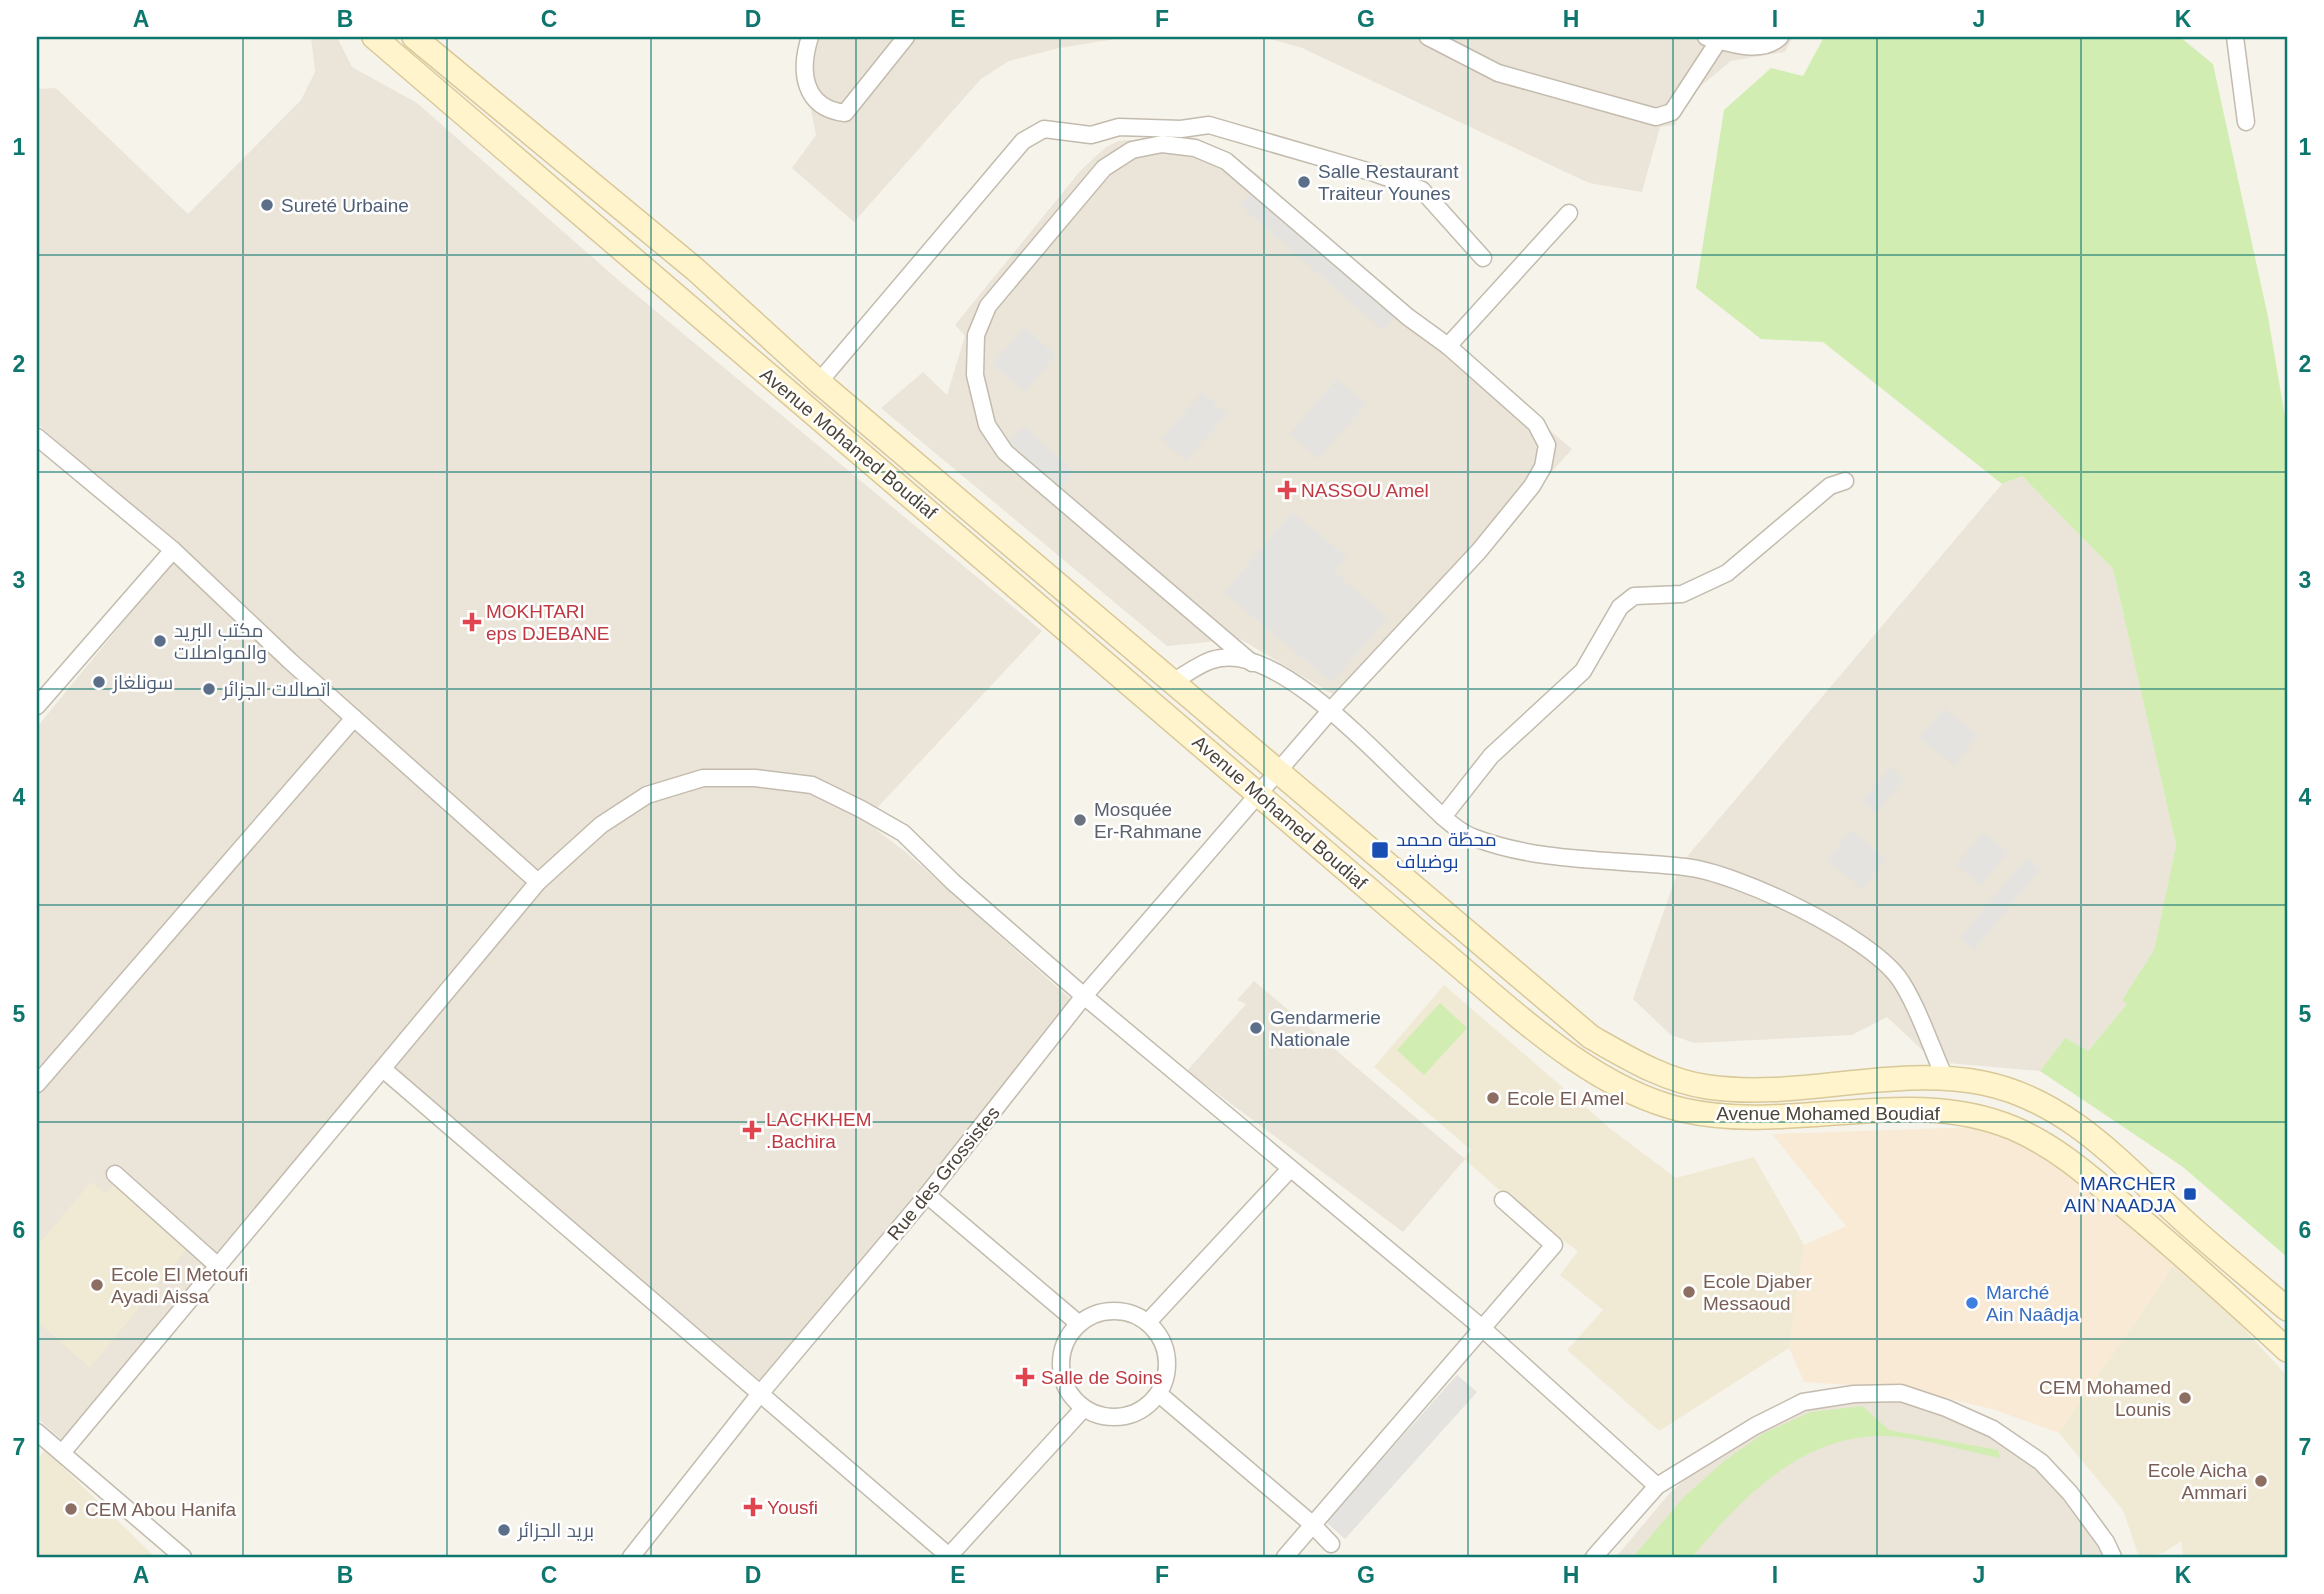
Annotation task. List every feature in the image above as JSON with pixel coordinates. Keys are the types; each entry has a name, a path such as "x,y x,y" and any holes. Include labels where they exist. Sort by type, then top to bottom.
{"main road":[{"name":"Avenue Mohamed Boudiaf","path":"374,37 1427,939 1604,1080 1642,1097 1684,1111 1721,1115 1927,1111 1964,1115 2011,1127 2055,1148 2170,1243 2287,1349"},
{"name":"Avenue Mohamed Boudiaf","path":"414,37 696,270 819,382 1591,1037 1639,1064 1673,1078 1707,1087 1765,1091 1945,1078 1985,1084 2039,1102 2070,1119 2107,1146 2183,1219 2287,1309"}],"street":[{"path":"810,37 804,75 812,95 819,105 830,111 845,113 906,37"},
{"path":"1428,37 1497,73 1656,117 1672,112 1713,39 1758,48 1774,43 1780,37"},
{"path":"2235,37 2246,122"},
{"path":"819,382 1023,141 1044,129 1091,135 1119,127 1181,129 1209,125 1374,173 1422,190 1483,258"},
{"name":"Rue des Grossistes","path":"631,1557 759,1395 927,1195 1084,996 1330,711 1479,551 1543,467 1547,445 1536,424 1448,346 1408,317 1226,161 1195,148 1161,144 1132,149 1104,168 988,306 976,335 975,375 987,425 1005,452 1252,663"},
{"path":"1448,346 1569,213"},
{"path":"37,437 173,550 354,718 538,882"},
{"path":"1443,817 1491,756 1583,671 1620,607 1634,596 1682,594 1727,573 1830,486 1844,481"},
{"path":"39,700 173,550"},
{"name":"Avenue Mohamed Boudiaf","path":"1174,681 1214,659 1225,657 1279,673 1330,711 1443,817 1473,837 1550,856 1688,867 1720,875 1843,932 1879,957 1899,979 1945,1078"},
{"path":"37,1084 354,718"},
{"path":"62,1453 538,882 601,825 647,795 703,778 755,778 812,785 903,833 953,882 1084,996 1481,1327 1657,1486"},
{"path":"383,1069 949,1557 1083,1409"},
{"path":"1148,1322 1290,1169"},
{"path":"115,1174 218,1266"},
{"path":"927,1195 1079,1324"},
{"path":"1284,1557 1554,1245 1503,1200"},
{"path":"1113,1311 1135,1315 1148,1322 1159,1334 1167,1356 1166,1379 1159,1394 1144,1409 1124,1417 1103,1417 1083,1409 1069,1395 1061,1377 1060,1357 1066,1339 1091,1315 1113,1311"},
{"path":"1594,1557 1657,1486 1755,1426 1804,1402 1854,1394 1901,1393 1947,1408 1993,1429 2041,1462 2070,1493 2106,1542 2113,1557"},
{"path":"1159,1394 1312,1524 1331,1544"},
{"path":"37,1432 183,1557"}],"shaded area":[{"path":"311,37 337,37 352,67 417,103 616,278 1042,631 865,821 907,853 1076,1004 758,1388 391,1067 72,1449 37,1418 37,727 181,551 37,424 37,89 56,88 188,214 301,100 315,72"},
{"path":"820,37 1128,37 1059,48 1009,61 981,79 854,222 792,168 816,135 806,87"},
{"path":"1264,37 1793,37 1785,52 1731,61 1690,95 1675,125 1660,127 1642,192 1589,183 1302,48"},
{"path":"1189,136 1231,154 1263,179 1340,256 1572,449 1346,702 1240,639 1167,646 881,408 923,372 947,395 965,336 955,325 1081,170 1106,147 1118,141"},
{"path":"1251,192 1395,318 1383,331 1240,205"},
{"path":"1024,327 1056,355 1025,392 992,364"},
{"path":"1337,379 1366,404 1318,459 1289,434"},
{"path":"1202,392 1227,414 1186,461 1161,439"},
{"path":"1024,426 1075,472 1060,488 1009,442"},
{"path":"2022,476 2113,569 2176,845 2154,950 2122,1000 2128,1003 2087,1052 2065,1038 2040,1071 1935,1062 1887,1017 1852,1035 1694,1043 1671,1035 1633,999 1680,865 2002,484"},
{"path":"1292,512 1347,557 1335,572 1387,618 1332,683 1224,593"},
{"path":"1944,708 1978,736 1954,766 1919,738"},
{"path":"1890,767 1904,779 1876,813 1862,801"},
{"path":"1851,830 1886,859 1862,889 1827,860"},
{"path":"1983,832 2008,852 1981,885 1956,865"},
{"path":"2026,858 2040,869 1974,950 1960,938"},
{"path":"1254,981 1465,1159 1403,1232 1187,1071 1246,1004 1237,1000"},
{"name":"Ecole Djaber Messaoud","path":"1444,985 1612,1130 1676,1178 1754,1157 1804,1245 1789,1348 1659,1431 1567,1350 1603,1310 1560,1275 1578,1251 1530,1217 1464,1159 1471,1150 1374,1067"},
{"name":"Marché Ain Naâdja","path":"1978,1127 2024,1143 2068,1169 2179,1258 2059,1433 1995,1410 1911,1389 1804,1382 1789,1348 1804,1245 1846,1226 1772,1134"},
{"name":"Ecole El Metoufi Ayadi Aissa","path":"91,1182 105,1193 114,1185 186,1250 90,1368 37,1321 37,1246"},
{"name":"CEM Mohamed Lounis","path":"2179,1258 2287,1376 2287,1557 2183,1557 2181,1541 2163,1553 2139,1557 2123,1510 2059,1433"},
{"path":"1457,1375 1477,1392 1345,1539 1326,1522"},
{"path":"1901,1393 1946,1408 2041,1462 2113,1557 1616,1557 1669,1494 1716,1450 1803,1402"},
{"name":"CEM Abou Hanifa","path":"45,1450 155,1557 37,1557 37,1460"}],"green space":[{"path":"1824,37 2180,37 2213,64 2268,317 2287,428 2287,1257 2183,1167 2040,1071 2065,1038 2088,1051 2127,1004 2122,1000 2154,950 2176,845 2113,569 2022,476 2002,484 1823,342 1761,339 1696,288 1724,110 1771,68 1803,76"},
{"path":"1440,1003 1467,1028 1424,1075 1397,1050"},
{"path":"1862,1406 1889,1430 1998,1450 2000,1458 1926,1441 1884,1436 1854,1439 1826,1446 1775,1474 1752,1493 1692,1557 1633,1557 1683,1498 1724,1461 1764,1433 1811,1412"}],"place":[{"name":"Salle Restaurant Traiteur Younes","path":"1304,182"},
{"name":"Sureté Urbaine","path":"267,205"},
{"name":"NASSOU Amel","path":"1287,490"},
{"name":"MOKHTARI eps DJEBANE","path":"472,622"},
{"name":"مكتب البريد والمواصلات","path":"160,641"},
{"name":"سونلغاز","path":"99,682"},
{"name":"اتصالات الجزائر","path":"209,689"},
{"name":"Mosquée Er-Rahmane","path":"1080,820"},
{"name":"محطّة محمد بوضياف","path":"1380,850"},
{"name":"Gendarmerie Nationale","path":"1256,1028"},
{"name":"Ecole El Amel","path":"1493,1098"},
{"name":"LACHKHEM .Bachira","path":"752,1130"},
{"name":"MARCHER AIN NAADJA","path":"2190,1194"},
{"name":"Ecole El Metoufi Ayadi Aissa","path":"97,1285"},
{"name":"Ecole Djaber Messaoud","path":"1689,1292"},
{"name":"Marché Ain Naâdja","path":"1972,1303"},
{"name":"Salle de Soins","path":"1025,1377"},
{"name":"CEM Mohamed Lounis","path":"2185,1398"},
{"name":"Ecole Aicha Ammari","path":"2261,1481"},
{"name":"Yousfi","path":"753,1507"},
{"name":"CEM Abou Hanifa","path":"71,1509"},
{"name":"بريد الجزائر","path":"504,1530"}]}
